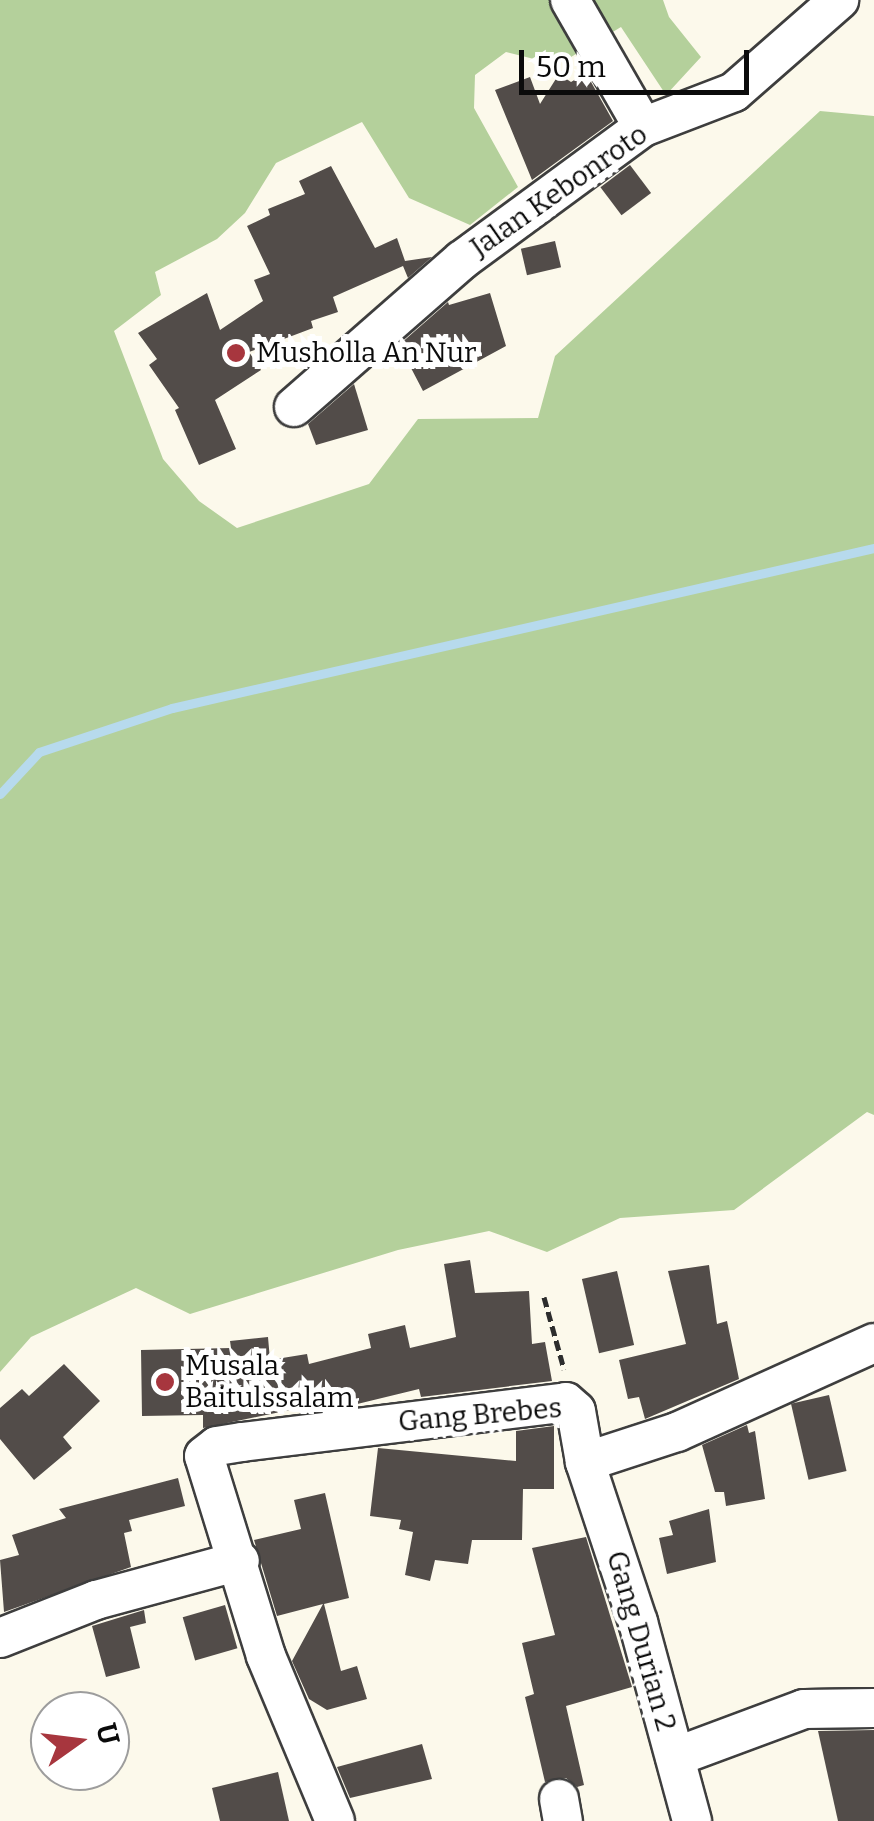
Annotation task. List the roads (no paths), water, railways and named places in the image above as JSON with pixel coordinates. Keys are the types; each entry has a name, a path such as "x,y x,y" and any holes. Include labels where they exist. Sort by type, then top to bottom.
{"street":[{"path":"570,0 644,127"},
{"name":"Jalan Kebonroto","path":"294,406 462,260 644,127 734,92 838,0"},
{"path":"586,1462 678,1432 874,1342"},
{"name":"Gang Brebes","path":"335,1821 266,1656 240,1560 204,1456 217,1446 569,1402 576,1410 586,1462"},
{"name":"Gang Durian 2","path":"586,1462 638,1622 692,1821"},
{"path":"0,1638 96,1600 240,1560"},
{"path":"674,1756 804,1709 874,1708"}],"waterway":[{"path":"0,794 39,752 172,708 874,548"}],"place":[{"name":"Musholla An Nur","path":"236,353"},
{"name":"Musala Baitulssalam","path":"165,1382"}]}
